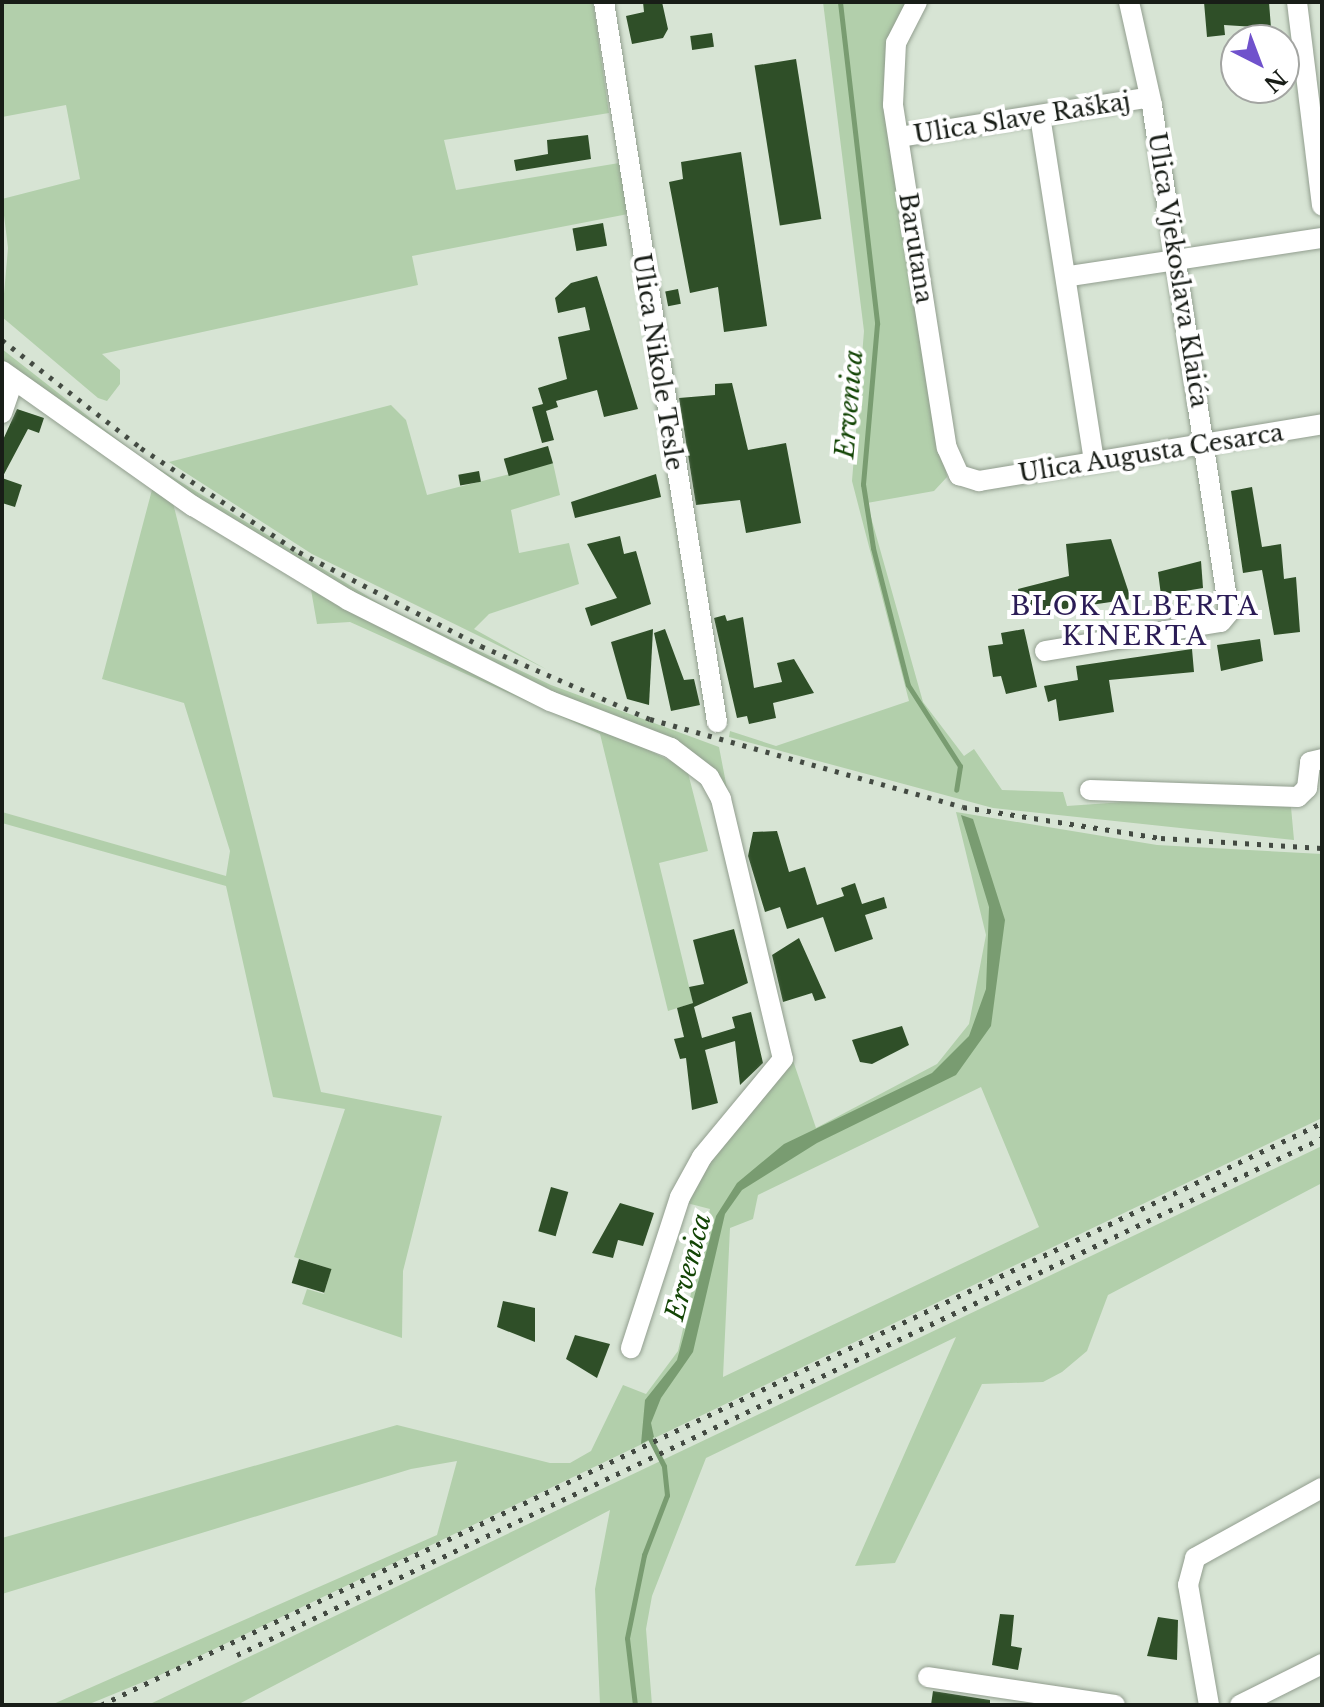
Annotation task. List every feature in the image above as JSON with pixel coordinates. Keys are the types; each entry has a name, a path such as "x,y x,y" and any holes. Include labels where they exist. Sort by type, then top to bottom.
{"street":[{"name":"Ulica Nikole Tesle","path":"604,2 717,722"},
{"name":"Barutana","path":"917,2 890,70 947,448 959,475 979,481"},
{"name":"Ulica Vjekoslava Klaića","path":"1129,2 1138,31 1146,98 1177,261 1205,445"},
{"path":"1297,2 1322,205"},
{"name":"Ulica Slave Raškaj","path":"899,137 1146,98"},
{"path":"1040,116 1070,276 1094,461"},
{"path":"1070,276 1322,238"},
{"path":"2,413 7,376 348,600 693,762 721,799 783,1059 702,1157 680,1197 631,1348"},
{"name":"Ulica Augusta Cesarca","path":"979,481 1322,424"},
{"path":"1045,651 1221,622 1229,612 1205,445"},
{"path":"1090,790 1298,797 1307,788 1310,762 1322,759"},
{"path":"1209,1705 1188,1585 1205,1548 1322,1488"},
{"path":"1240,1705 1322,1664"},
{"path":"928,1677 1115,1705"}],"shaded area":[{"path":"2,2 593,2 609,113 444,140 456,190 619,163 628,214 412,256 418,285 102,354 120,370 120,384 107,401 98,398 2,317 8,248 2,199 80,179 66,105 2,117"},
{"path":"823,2 912,2 887,53 884,87 947,477 934,491 867,503 923,702 964,756 974,749 1002,790 1063,792 1067,806 1194,797 1291,807 1294,840 993,808 729,737 730,731 776,746 909,701 852,481 864,331"},
{"path":"2,349 140,457 382,605 551,685 719,747 729,799 717,781 247,536 21,377 2,359"},
{"path":"391,405 406,420 427,495 553,463 560,495 511,510 519,553 569,543 579,584 489,614 474,629 546,669 312,554 169,462"},
{"path":"153,486 171,495 321,1092 442,1116 403,1271 402,1338 302,1304 307,1289 324,1294 331,1269 294,1257 345,1109 273,1097 226,886 2,823 2,812 226,876 230,851 184,703 102,679"},
{"path":"310,584 687,769 708,851 659,863 693,1003 668,1011 600,734 350,622 317,624"},
{"path":"956,812 1157,845 1322,854 1322,1118 160,1675 87,1705 51,1705 437,1535 457,1461 411,1469 2,1594 2,1538 397,1425 550,1463 570,1463 591,1451 623,1385 646,1394 678,1351 710,1209 683,1202 788,1046 816,1128 937,1064 969,1024 986,935","holes":["981,1087 1039,1227 723,1377 730,1228 753,1219 758,1195"]},
{"path":"961,815 973,819 1005,920 991,1026 956,1075 817,1143 742,1190 725,1214 693,1352 661,1398 651,1423 654,1437 641,1444 645,1400 677,1360 716,1216 737,1183 784,1144 932,1073 969,1036 986,989 989,907"},
{"path":"1322,1146 1322,1183 1108,1295 1087,1351 1062,1372 1043,1382 982,1384 895,1563 855,1566 956,1337 706,1458 652,1596 646,1629 652,1705 600,1705 595,1589 610,1510 237,1705 148,1705"}],"building":[{"path":"643,2 662,2 668,29 663,38 632,44 626,16 644,12"},
{"path":"1204,2 1269,2 1271,24 1220,24 1220,36 1207,37"},
{"path":"712,33 714,47 692,50 690,36"},
{"path":"796,59 821,219 780,226 755,66"},
{"path":"588,135 591,159 516,171 514,160 548,154 547,140"},
{"path":"741,152 767,326 724,332 718,287 690,293 669,182 683,179 681,162"},
{"path":"603,223 607,246 576,251 572,228"},
{"path":"597,276 638,409 604,417 597,390 556,401 558,407 546,411 554,440 542,443 532,407 543,404 538,388 567,379 558,337 590,330 585,307 558,313 555,298 571,283"},
{"path":"678,289 681,304 668,306 665,291"},
{"path":"732,383 748,450 786,443 801,523 746,533 740,500 696,505 679,398 715,395 715,384"},
{"path":"17,409 44,418 39,433 28,429 2,478 2,442"},
{"path":"548,446 553,463 509,476 504,459"},
{"path":"479,471 481,482 460,485 458,475"},
{"path":"656,474 661,497 575,518 571,502"},
{"path":"2,478 22,485 15,507 2,503"},
{"path":"1252,487 1262,547 1281,544 1284,579 1296,577 1300,632 1274,635 1262,570 1243,573 1231,491"},
{"path":"620,536 624,554 636,551 651,604 591,626 585,608 617,598 587,544"},
{"path":"1111,539 1131,599 1023,615 1018,589 1069,576 1066,544"},
{"path":"1201,561 1203,588 1161,595 1158,572"},
{"path":"725,615 727,621 743,617 754,688 782,682 777,663 794,659 814,693 773,703 776,718 749,724 747,716 737,718 714,618"},
{"path":"653,629 649,705 627,699 611,642"},
{"path":"665,629 684,680 694,679 700,705 671,711 654,633"},
{"path":"1024,629 1037,687 1006,694 1001,676 993,677 988,646 1003,644 1001,633"},
{"path":"1260,639 1263,661 1221,671 1217,645"},
{"path":"1192,649 1194,672 1109,680 1114,712 1059,721 1056,699 1048,702 1044,686 1078,680 1076,666"},
{"path":"777,831 789,872 805,867 817,905 844,896 841,888 855,883 862,904 884,897 887,908 865,915 873,939 835,952 823,917 787,929 780,907 765,912 748,856 753,832"},
{"path":"734,929 748,983 694,1007 702,1038 735,1028 732,1017 751,1012 763,1063 740,1085 735,1041 705,1050 718,1103 692,1110 686,1058 680,1059 674,1039 684,1037 677,1008 693,1003 689,987 704,984 693,940"},
{"path":"799,938 826,998 815,1001 812,993 783,1002 772,955"},
{"path":"902,1026 909,1045 872,1064 860,1062 852,1040"},
{"path":"551,1187 568,1192 556,1236 538,1231"},
{"path":"620,1203 654,1213 643,1246 618,1240 613,1258 592,1253"},
{"path":"299,1259 332,1269 324,1293 292,1283"},
{"path":"503,1301 535,1308 535,1342 497,1327"},
{"path":"575,1335 610,1344 597,1378 566,1359"},
{"path":"1000,1614 1014,1615 1011,1646 1022,1648 1018,1670 992,1665"},
{"path":"1158,1617 1178,1620 1177,1660 1147,1656"},
{"path":"933,1691 990,1700 990,1705 931,1705"}],"waterway":[{"name":"Ervenica","path":"840,2 877,324 863,484 873,548 908,685 960,766 956,790"},
{"name":"Ervenica","path":"635,1705 627,1638 644,1555 667,1495 664,1466 649,1436"}],"railway":[{"path":"2,340 141,448 299,552 481,646 650,719 963,807 1161,838 1322,848"},
{"path":"101,1705 1322,1123"},
{"path":"237,1655 1322,1138"}],"district":[{"name":"BLOK ALBERTA KINERTA","path":"1135,622"}]}
